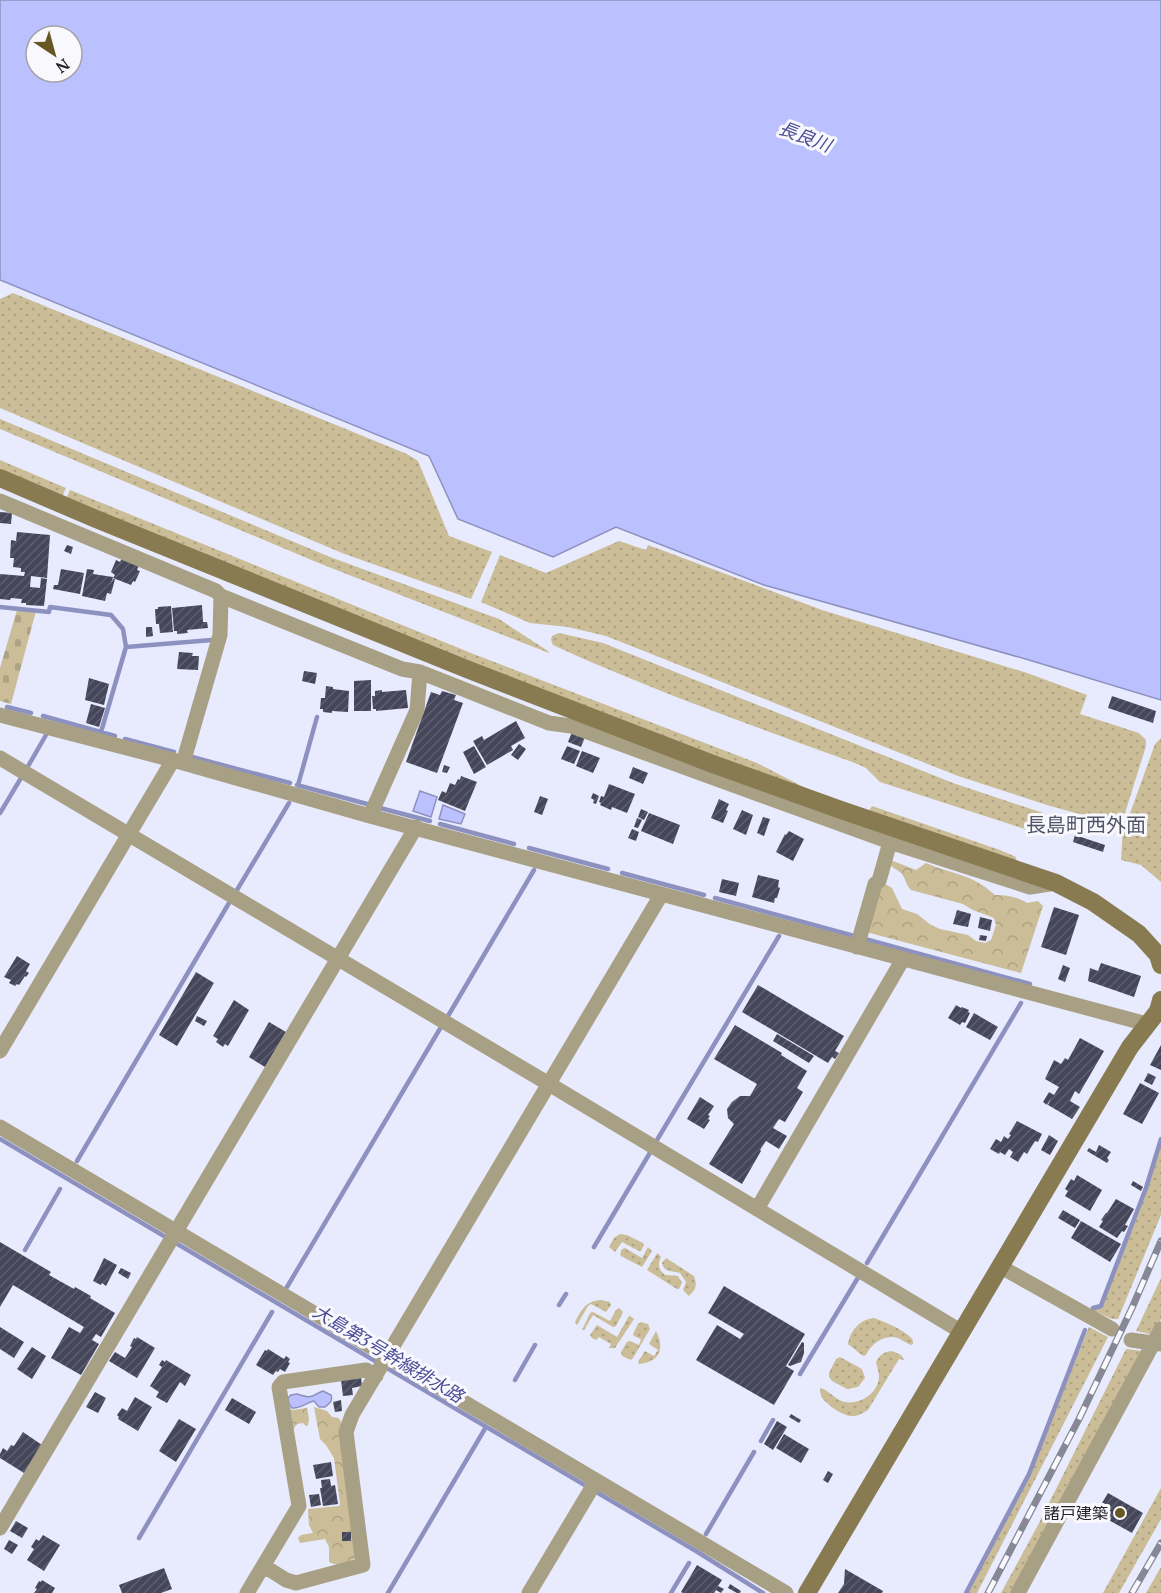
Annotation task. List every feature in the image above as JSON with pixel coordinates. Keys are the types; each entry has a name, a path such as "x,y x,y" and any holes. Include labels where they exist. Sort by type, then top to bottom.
{"street":[{"path":"0,478 469,670 688,754 841,810 1056,883 1093,902 1139,934 1158,955 1161,965"},
{"path":"0,501 216,591 221,597 402,669 420,672 549,723 571,726 890,842 1030,887 1056,883"},
{"path":"0,1051 129,835 178,762 220,635 221,597"},
{"path":"370,816 417,710 420,672"},
{"path":"0,715 903,959 1157,1012 1130,1047 807,1593"},
{"path":"0,758 549,1083 962,1332"},
{"path":"0,1528 416,827"},
{"path":"857,947 874,884 879,881 890,842"},
{"path":"264,1566 286,1580 296,1583 363,1565 346,1432 352,1415 660,895"},
{"path":"758,1209 903,959"},
{"path":"0,1127 172,1238 382,1366 593,1487 786,1593"},
{"path":"1001,1267 1112,1329"},
{"path":"1131,1340 1159,1339"},
{"path":"1018,1593 1159,1339"},
{"path":"247,1593 299,1506 279,1387 283,1382 382,1366"},
{"path":"529,1593 593,1487"}],"green space":[{"path":"13,293 407,454 418,461 449,536 492,552 471,599 342,553 0,408 0,299"},
{"path":"0,419 330,557 499,619 549,653 321,564 0,429"},
{"path":"0,460 66,488 62,497 0,471"},
{"path":"70,490 476,655 757,763 815,793 472,663 66,499"},
{"path":"619,541 646,550 648,545 822,610 1027,673 1087,695 1080,714 1139,733 1146,740 1125,813 1105,821 958,776 606,636 568,627 530,623 481,602 500,555 546,573"},
{"path":"17,610 36,611 11,704 0,701 0,668"},
{"path":"559,633 603,643 953,783 1046,814 1040,834 880,782 866,768 855,763 627,677 553,645 552,636"},
{"path":"1161,738 1161,882 1141,865 1121,860 1123,827 1155,744"},
{"path":"872,806 1000,850 1016,857 1015,862 869,811"},
{"path":"893,861 916,870 926,863 970,878 995,895 1020,899 1027,903 1038,901 1043,906 1021,973 866,932 883,883 892,888 902,909 917,914 931,925 968,935 976,941 985,943 991,940 996,925 994,918 963,904 911,890 903,875 889,863"},
{"path":"1161,1145 1161,1215 1118,1319 1112,1319 1094,1311 1095,1308 1102,1307 1148,1188"},
{"path":"620,1234 643,1243 641,1251 622,1242 615,1252 609,1247 614,1238"},
{"path":"648,1247 652,1251 642,1267 620,1254 625,1248 642,1258"},
{"path":"658,1253 661,1257 660,1269 665,1275 678,1276 682,1283 679,1289 647,1270"},
{"path":"666,1258 694,1276 695,1289 689,1296 683,1290 686,1282 680,1273 667,1270 663,1266 662,1263"},
{"path":"1161,1278 1161,1319 1154,1335 1136,1331"},
{"path":"601,1300 610,1302 611,1305 606,1312 591,1304 577,1325 575,1322 585,1307 592,1302"},
{"path":"619,1308 623,1312 616,1326 613,1327 593,1315 582,1330 590,1313 593,1312 610,1321"},
{"path":"629,1316 634,1319 615,1348 609,1348 611,1344 599,1337 596,1340 590,1335 597,1325 617,1337"},
{"path":"873,1318 905,1333 912,1339 913,1344 888,1337 871,1347 863,1356 848,1344 849,1339 859,1324"},
{"path":"641,1322 648,1324 650,1329 631,1360 622,1356 621,1352 627,1342 639,1345 641,1339 633,1334"},
{"path":"1089,1327 1108,1337 977,1593 968,1593 1029,1474"},
{"path":"656,1331 660,1343 659,1354 652,1361 639,1364 645,1351 654,1356 658,1350 649,1344"},
{"path":"1126,1349 1143,1351 1014,1593 1001,1593 1038,1525"},
{"path":"892,1351 901,1355 904,1360 899,1359 868,1410 853,1416 847,1415 833,1408 823,1398 820,1388 845,1402 857,1402 868,1396 876,1388 878,1382 876,1362 882,1354"},
{"path":"840,1357 862,1369 865,1378 858,1387 847,1389 829,1377 836,1359"},
{"path":"314,1407 327,1411 332,1417 341,1421 356,1557 343,1564 329,1562 329,1547 325,1539 300,1543 298,1538 301,1535 313,1533 309,1525 308,1509 339,1506 340,1504 334,1458 320,1439"},
{"path":"307,1408 308,1425 297,1424 292,1431 290,1409"},
{"path":"1161,1488 1161,1519 1119,1593 1103,1593"},
{"path":"1161,1567 1161,1593 1146,1593"}],"water":[{"name":"長良川","path":"0,0 1161,0 1161,700 764,585 616,527 553,557 458,519 429,456 0,280"},
{"path":"420,791 437,797 431,817 413,811"},
{"path":"443,805 465,814 461,824 439,819"},
{"path":"323,1391 332,1397 331,1402 325,1407 319,1407 314,1401 295,1408 289,1404 288,1398 291,1395 311,1397"}],"building":[{"path":"0,512 12,513 11,524 0,523"},
{"path":"17,532 50,535 47,578 31,576 30,587 40,588 41,578 47,579 44,606 26,605 26,603 21,603 22,599 0,599 0,574 24,576 25,572 21,572 21,568 13,567 14,558 10,558 11,540 16,541"},
{"path":"67,545 73,547 71,554 64,551"},
{"path":"122,558 139,565 137,570 140,571 131,585 113,578 115,575 111,572 116,560 120,562"},
{"path":"61,569 84,573 80,594 53,589 54,585 58,585"},
{"path":"87,569 94,570 93,574 113,577 111,584 115,579 111,594 107,593 105,601 82,596"},
{"path":"202,605 203,622 207,622 208,628 187,630 188,633 177,634 177,631 174,631 172,608"},
{"path":"171,606 173,632 160,633 159,624 156,624 155,609"},
{"path":"146,627 152,627 153,636 146,637"},
{"path":"179,652 199,656 198,670 177,669"},
{"path":"304,671 317,673 315,684 302,681"},
{"path":"89,678 109,684 104,705 85,700"},
{"path":"371,680 371,711 354,711 354,681"},
{"path":"326,686 349,691 348,712 332,711 332,713 323,712 323,709 320,709 321,698 325,698"},
{"path":"382,690 382,692 406,690 408,708 376,711 373,709 372,696 375,696 375,691"},
{"path":"442,691 456,695 454,700 463,703 437,773 406,762 431,692 440,695"},
{"path":"1112,696 1156,711 1153,723 1108,708"},
{"path":"91,704 105,708 99,727 86,723"},
{"path":"516,721 525,738 511,746 513,750 487,765 473,741 482,736 484,740"},
{"path":"572,732 585,737 581,747 568,742"},
{"path":"519,744 526,749 518,760 511,755"},
{"path":"474,746 486,767 474,774 463,752"},
{"path":"567,746 580,751 574,764 561,759"},
{"path":"582,751 600,758 593,773 576,766"},
{"path":"444,765 450,767 447,773 442,772"},
{"path":"633,767 648,773 643,784 629,778"},
{"path":"461,776 477,782 465,811 438,800 442,791 446,793 450,783 455,785"},
{"path":"609,784 635,794 627,813 600,805 601,796 604,797"},
{"path":"593,793 599,796 596,804 591,798"},
{"path":"540,796 548,799 542,815 534,812"},
{"path":"719,799 729,804 723,823 711,818"},
{"path":"641,809 648,812 644,820 638,817"},
{"path":"742,810 753,815 746,835 733,829"},
{"path":"649,813 680,825 673,844 641,831"},
{"path":"763,817 770,819 764,836 757,833"},
{"path":"637,818 642,820 638,828 634,827"},
{"path":"632,829 639,832 636,841 628,838"},
{"path":"789,831 804,839 793,861 776,852 785,834"},
{"path":"1075,835 1105,845 1103,852 1073,842"},
{"path":"758,875 779,880 778,887 780,888 774,903 752,897"},
{"path":"722,879 739,883 736,896 719,892"},
{"path":"1054,907 1079,915 1066,955 1041,947"},
{"path":"957,910 971,914 968,927 953,924"},
{"path":"980,917 992,920 990,931 978,928"},
{"path":"980,935 987,936 986,941 979,940"},
{"path":"17,956 30,964 26,971 29,973 19,985 15,986 9,983 11,980 4,977"},
{"path":"1101,963 1141,976 1134,997 1088,981 1090,968 1098,971"},
{"path":"1063,965 1070,968 1065,982 1058,979"},
{"path":"196,972 214,983 177,1046 159,1035"},
{"path":"758,985 844,1036 835,1051 839,1053 835,1059 832,1057 828,1063 742,1012"},
{"path":"234,1000 249,1010 228,1046 225,1044 223,1047 216,1042 218,1039 213,1036"},
{"path":"956,1005 969,1010 970,1013 965,1023 962,1022 960,1025 948,1018"},
{"path":"974,1013 998,1027 990,1040 966,1027"},
{"path":"197,1016 207,1021 204,1026 195,1021"},
{"path":"269,1022 286,1032 265,1067 249,1057"},
{"path":"735,1025 807,1071 797,1088 803,1092 785,1122 779,1119 773,1128 787,1136 779,1149 766,1141 742,1184 709,1164 734,1124 728,1118 727,1109 740,1096 750,1096 757,1084 714,1059"},
{"path":"777,1034 814,1056 809,1063 773,1041"},
{"path":"1080,1038 1104,1051 1079,1094 1075,1091 1070,1101 1080,1107 1072,1119 1048,1105 1051,1098 1047,1105 1043,1102 1049,1092 1054,1095 1059,1087 1045,1079 1054,1060 1061,1064 1065,1058 1068,1060"},
{"path":"1161,1045 1161,1070 1150,1065"},
{"path":"1148,1073 1156,1077 1152,1085 1144,1081"},
{"path":"1140,1083 1159,1093 1142,1124 1123,1114"},
{"path":"700,1097 714,1106 708,1115 710,1120 704,1129 687,1119"},
{"path":"1017,1121 1042,1134 1038,1142 1035,1141 1027,1154 1024,1152 1018,1162 1010,1157 1013,1152 1009,1149 1005,1155 990,1149 996,1139 1001,1142 1004,1136 1008,1139"},
{"path":"1049,1135 1058,1141 1050,1155 1041,1150"},
{"path":"1099,1145 1111,1152 1107,1163 1087,1151 1089,1148 1096,1152"},
{"path":"1077,1175 1102,1190 1090,1211 1065,1196 1068,1191 1065,1189 1071,1179 1074,1181"},
{"path":"1133,1181 1143,1187 1141,1191 1131,1185"},
{"path":"1116,1199 1134,1209 1125,1225 1128,1226 1117,1238 1099,1227 1103,1221 1101,1220"},
{"path":"1063,1210 1080,1220 1075,1228 1058,1218"},
{"path":"1081,1221 1121,1244 1110,1262 1071,1238"},
{"path":"0,1242 51,1272 49,1275 91,1296 90,1298 115,1313 101,1337 96,1334 92,1340 99,1344 81,1375 51,1358 69,1327 80,1333 84,1327 13,1285 0,1307"},
{"path":"104,1258 117,1265 106,1286 93,1281"},
{"path":"121,1268 131,1273 128,1279 118,1273"},
{"path":"724,1286 805,1334 786,1366 794,1371 774,1405 696,1360 717,1325 740,1339 744,1334 708,1313"},
{"path":"0,1327 24,1342 14,1358 0,1349"},
{"path":"137,1337 155,1348 137,1378 109,1361 115,1352 125,1358 132,1347 130,1346 134,1338"},
{"path":"802,1342 804,1353 801,1362 788,1365"},
{"path":"32,1347 46,1356 32,1379 17,1369"},
{"path":"268,1349 284,1359 286,1356 290,1359 285,1372 280,1369 273,1375 256,1365"},
{"path":"162,1360 165,1362 166,1360 191,1375 185,1386 180,1382 167,1403 156,1397 159,1392 150,1386 162,1367 159,1365"},
{"path":"361,1377 362,1386 352,1388 353,1395 343,1396 341,1380"},
{"path":"95,1392 106,1398 98,1413 86,1407"},
{"path":"135,1397 152,1407 138,1431 118,1419 117,1415 122,1408 127,1411"},
{"path":"232,1398 256,1412 249,1424 225,1410"},
{"path":"341,1400 342,1411 335,1412 333,1402"},
{"path":"791,1414 801,1420 799,1423 789,1417"},
{"path":"179,1419 196,1429 176,1462 159,1451"},
{"path":"777,1421 787,1427 773,1450 764,1444"},
{"path":"23,1432 42,1445 24,1473 0,1458 3,1448 7,1451 11,1445 14,1446"},
{"path":"784,1434 809,1449 801,1463 776,1448"},
{"path":"331,1462 333,1476 316,1479 313,1465"},
{"path":"828,1471 833,1474 828,1483 823,1480"},
{"path":"330,1479 331,1486 335,1485 338,1504 323,1506 321,1480"},
{"name":"諸戸建築","path":"1108,1493 1143,1513 1132,1533 1096,1513"},
{"path":"319,1494 321,1505 311,1507 309,1495"},
{"path":"16,1521 28,1528 22,1538 10,1531"},
{"path":"342,1532 351,1532 351,1541 342,1541"},
{"path":"43,1535 60,1545 44,1571 27,1560 34,1549 31,1547 36,1539 39,1541"},
{"path":"9,1540 18,1545 12,1554 4,1549"},
{"path":"697,1565 722,1580 718,1586 724,1589 721,1593 716,1590 714,1593 681,1592"},
{"path":"164,1568 172,1589 161,1593 122,1593 119,1585"},
{"path":"845,1569 883,1591 882,1593 838,1593 844,1584"},
{"path":"42,1580 55,1588 52,1593 34,1593 39,1581"},
{"path":"730,1584 741,1591 740,1593 728,1588"}],"waterway":[{"path":"0,607 49,612 50,607 111,615 123,629 126,647"},
{"path":"101,732 126,647 212,640"},
{"path":"7,707 31,713"},
{"path":"43,716 115,736"},
{"path":"298,785 317,717"},
{"path":"27,768 46,735"},
{"path":"125,739 174,752"},
{"path":"192,757 290,783"},
{"path":"0,813 21,778"},
{"path":"297,785 367,804"},
{"path":"237,890 289,803"},
{"path":"380,808 430,821"},
{"path":"440,824 514,844"},
{"path":"529,848 608,869"},
{"path":"448,1016 534,870"},
{"path":"622,873 704,895"},
{"path":"715,898 854,936"},
{"path":"77,1161 229,903"},
{"path":"657,1140 779,936"},
{"path":"865,939 1030,984"},
{"path":"867,1263 1021,1003"},
{"path":"287,1287 441,1027"},
{"name":"大島第3号幹線排水路","path":"0,1139 696,1551 763,1593"},
{"path":"1093,1308 1101,1306 1146,1188 1161,1139"},
{"path":"594,1247 651,1151"},
{"path":"25,1250 60,1189"},
{"path":"800,1374 859,1276"},
{"path":"559,1305 566,1294"},
{"path":"139,1538 272,1312"},
{"path":"966,1593 1029,1474 1085,1330"},
{"path":"515,1380 535,1345"},
{"path":"761,1441 773,1420"},
{"path":"388,1593 486,1427"},
{"path":"706,1534 754,1452"},
{"path":"671,1593 689,1563"}],"railway":[{"path":"988,1593 1079,1419 1161,1241"},
{"path":"1132,1593 1161,1543"}],"place":[{"name":"諸戸建築","path":"1120,1513"}],"district":[{"name":"長島町西外面","path":"1086,825"}]}
